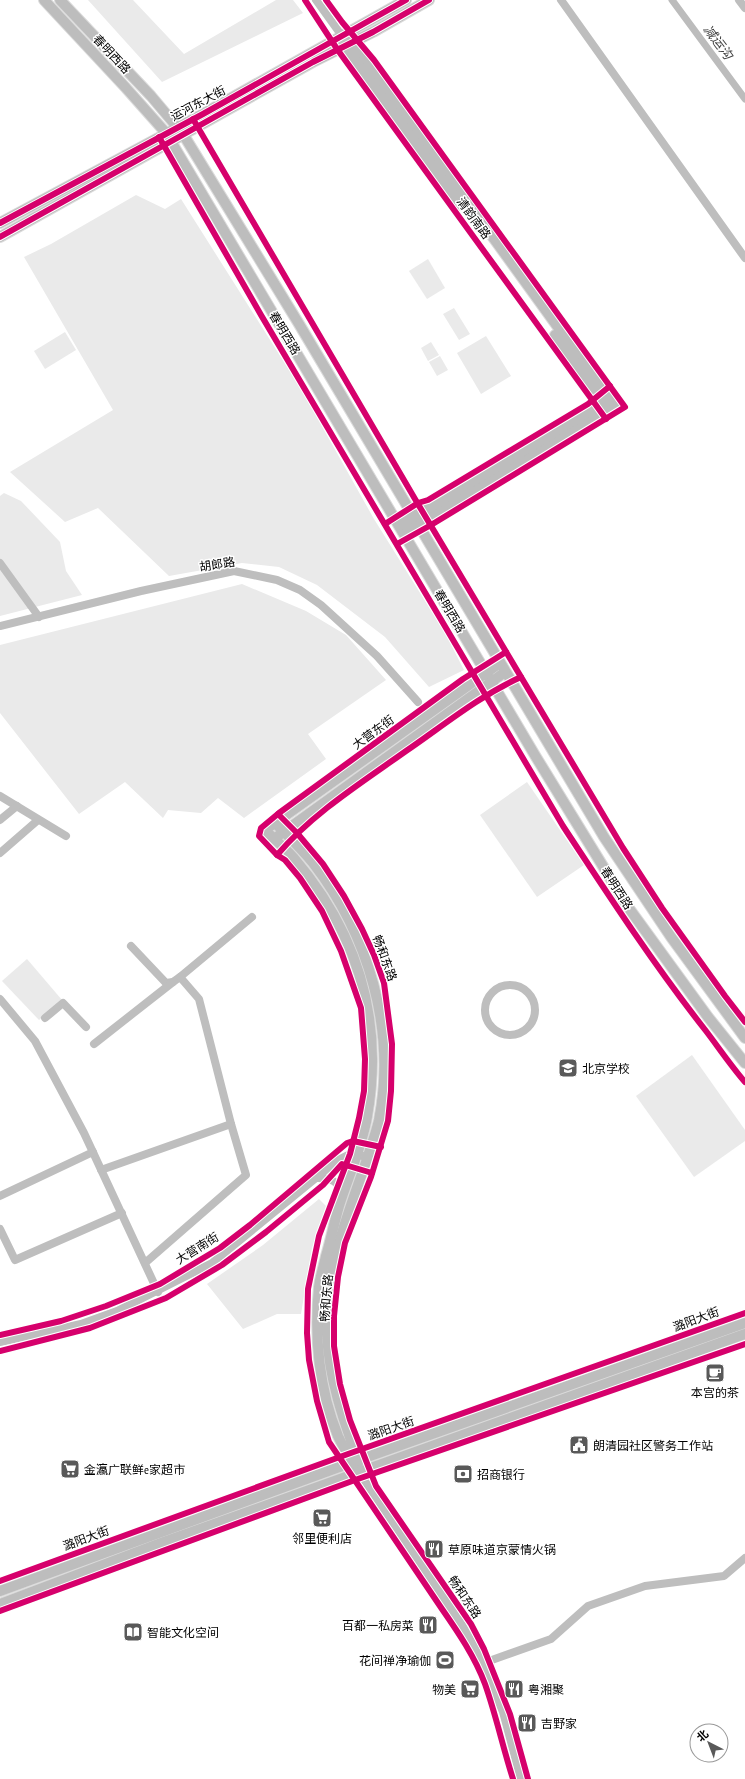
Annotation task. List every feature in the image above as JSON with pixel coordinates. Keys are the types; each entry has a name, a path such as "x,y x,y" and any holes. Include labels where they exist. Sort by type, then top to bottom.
{"main road":[{"name":"春明西路","path":"44,0 126,88 168,137 487,672 536,757 628,907 708,1017 745,1063"},
{"name":"春明西路","path":"60,0 151,96 180,131 416,520 608,843 654,913 745,1038"},
{"name":"运河东大街","path":"0,223 180,131 345,41 406,0"},
{"name":"运河东大街","path":"345,41 373,32 430,0"},
{"name":"清韵南路","path":"345,41 367,63 608,403 402,529"},
{"name":"运河东大街","path":"0,237 168,137"},
{"name":"大营东街","path":"265,830 500,663"},
{"path":"274,839 505,672"},
{"name":"畅和东路","path":"275,823 312,862 346,911 360,942 372,976 380,1012 384,1055 379,1120 338,1244 329,1286 326,1333 330,1369 339,1406 359,1472"},
{"name":"畅和东路","path":"265,830 292,856 314,884 331,910 346,937 359,970 366,997 370,1029 372,1075 367,1118 343,1194 319,1286 318,1342 324,1394 339,1437 355,1461"},
{"name":"潞阳大街","path":"0,1591 355,1461 745,1323"},
{"path":"0,1604 161,1543 745,1334"}],"street":[{"path":"316,0 345,41"},
{"path":"561,0 745,258"},
{"path":"739,0 745,8"},
{"path":"0,563 39,617"},
{"name":"胡郎路","path":"0,626 142,591 234,571 277,580 300,590 321,604 377,656 418,702"},
{"path":"0,796 66,836"},
{"path":"0,820 17,806"},
{"path":"0,853 38,820"},
{"path":"94,1044 180,977 252,917"},
{"path":"131,946 166,983 173,982"},
{"path":"145,1263 246,1175 231,1124 199,999 180,977"},
{"path":"517,986 530,994 534,1001 534,1017 531,1025 524,1031 508,1035 500,1033 492,1028 485,1012 486,1004 495,991 501,987 517,986"},
{"path":"0,999 35,1041 93,1152 158,1292"},
{"path":"45,1018 63,1003 86,1027"},
{"path":"101,1170 231,1124"},
{"path":"0,1196 93,1152"},
{"name":"大营南街","path":"0,1342 81,1324 117,1311 158,1292 212,1263 318,1178 338,1160 350,1154 356,1154"},
{"path":"356,1154 367,1157"},
{"path":"318,1178 328,1178 334,1180 340,1187 343,1194"},
{"path":"0,1229 15,1260 122,1213"},
{"name":"畅和东路","path":"359,1472 462,1624 482,1661 503,1712 521,1779"},
{"path":"489,1661 551,1639 588,1606 645,1586 724,1576 745,1558"}],"shaded area":[{"path":"88,0 133,0 184,54 276,0 293,0 303,13 162,82"},
{"path":"136,195 165,209 181,199 301,389 374,519 445,633 464,670 429,687 385,637 317,585 279,567 242,563 169,576 98,508 65,522 10,472 113,410 24,257 51,244"},
{"path":"428,259 445,288 427,299 409,271"},
{"path":"454,308 470,334 459,340 443,314"},
{"path":"65,332 76,350 45,369 34,351"},
{"path":"486,336 511,376 481,394 457,353"},
{"path":"431,342 439,355 428,361 421,348"},
{"path":"440,356 448,370 437,376 429,362"},
{"path":"4,493 21,501 60,542 66,571 82,595 0,616 0,496"},
{"path":"242,584 306,611 346,635 386,680 308,734 326,759 244,818 218,798 201,813 168,810 163,818 125,782 79,814 0,713 0,645"},
{"path":"527,782 584,865 537,897 480,815"},
{"path":"27,959 62,1000 39,1020 2,981"},
{"path":"692,1055 745,1130 745,1141 694,1177 636,1096"},
{"path":"319,1199 326,1206 312,1248 301,1314 277,1314 243,1329 207,1284 263,1245"}],"waterway":[{"name":"减运沟","path":"672,0 745,99"}],"cycle path":[{"path":"305,0 337,49 606,419"},
{"path":"326,0 342,22 374,60 625,407 431,525 397,544"},
{"path":"0,223 203,114 406,0"},
{"path":"0,237 313,62 373,32 429,0"},
{"path":"193,119 415,499 623,848 662,908 745,1022"},
{"path":"159,137 261,315 563,826 650,956 745,1082"},
{"path":"385,524 418,503 428,500 588,404 610,386"},
{"path":"506,652 463,679 279,813 261,828 259,836 277,855 285,860 300,878 322,911 341,951 361,1008 365,1059 364,1091 359,1118 350,1154 319,1236 308,1289 307,1333 309,1360 317,1401 329,1442 466,1645 476,1664 489,1696 513,1779"},
{"path":"277,855 306,826 338,799 476,702 521,677"},
{"path":"278,814 297,833 323,864 344,896 362,929 374,955 384,983 392,1044 391,1091 388,1121 371,1177 345,1243 338,1277 334,1316 334,1346 340,1384 350,1420 376,1486 471,1624 484,1649 510,1714 528,1779"},
{"path":"0,1335 61,1321 106,1306 160,1284 220,1248 250,1225 347,1143 353,1141 381,1147"},
{"path":"0,1351 90,1328 166,1298 222,1265 266,1232 323,1185 342,1164 372,1173"},
{"path":"0,1581 348,1454 745,1313"},
{"path":"0,1611 355,1480 745,1344"}],"place":[{"name":"北京学校","path":"568,1068"},
{"name":"本宫的茶","path":"715,1373"},
{"name":"朗清园社区警务工作站","path":"579,1445"},
{"name":"金瀛广联鲜e家超市","path":"70,1469"},
{"name":"招商银行","path":"463,1474"},
{"name":"邻里便利店","path":"322,1518"},
{"name":"草原味道京蒙情火锅","path":"434,1549"},
{"name":"百都一私房菜","path":"428,1625"},
{"name":"智能文化空间","path":"133,1632"},
{"name":"花间禅净瑜伽","path":"445,1660"},
{"name":"物美","path":"470,1689"},
{"name":"粤湘聚","path":"514,1689"},
{"name":"吉野家","path":"527,1723"}]}
